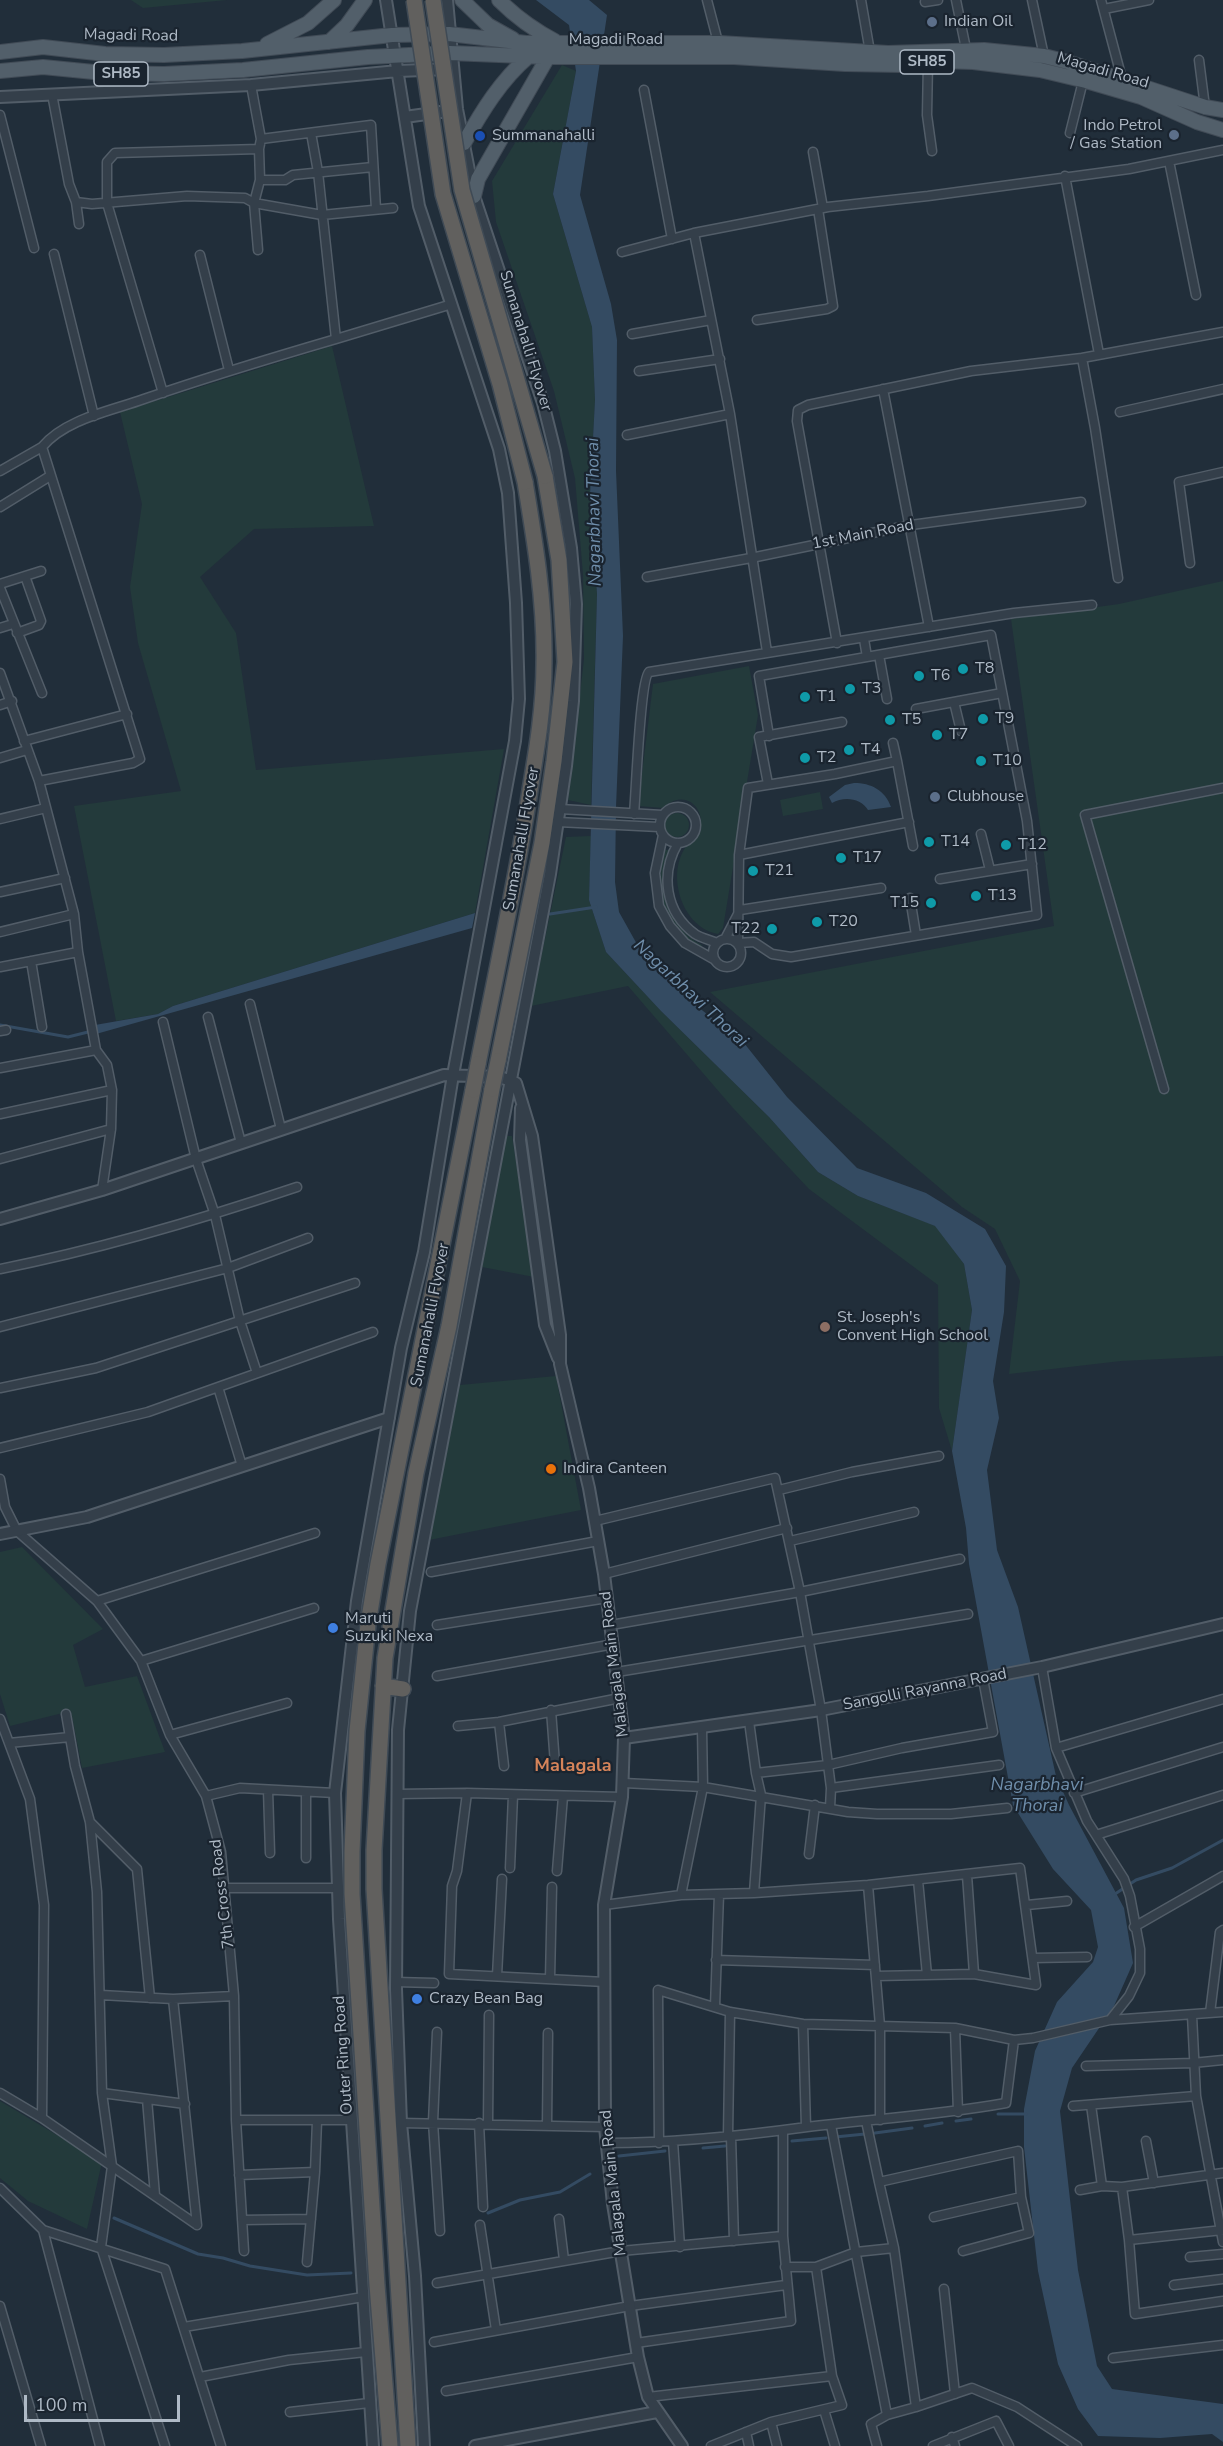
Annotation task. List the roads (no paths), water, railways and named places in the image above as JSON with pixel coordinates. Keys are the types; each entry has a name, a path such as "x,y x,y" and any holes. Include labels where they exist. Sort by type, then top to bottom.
{"highway":[{"name":"Sumanahalli Flyover","path":"358,1659 522,842 542,708 544,665 544,619 539,561 525,482 500,384 443,194 414,0"},
{"name":"Sumanahalli Flyover","path":"383,1686 399,1565 416,1473 449,1326 492,1089 542,843 557,740 565,662 559,561 545,476 462,190 433,0"},
{"name":"Outer Ring Road","path":"358,1659 352,1893 389,2445"},
{"path":"403,1689 383,1686 374,1889 408,2444"}],"main road":[{"path":"242,51 270,43 296,31 320,14 334,0"},
{"path":"329,42 347,26 365,0"},
{"path":"462,0 488,25 527,50 496,92 464,143"},
{"path":"499,0 541,34 562,43"},
{"name":"Magadi Road","path":"0,52 44,47 134,55 242,51 392,35 449,34 527,50 548,57 623,50"},
{"name":"Magadi Road","path":"0,71 43,67 104,73 164,74 243,70 396,55 527,50 562,43 623,50 870,52 966,49 1044,56 1205,107 1223,110"},
{"name":"Magadi Road","path":"720,50 844,64 902,65 928,62 973,62 1040,70 1141,97 1197,122 1223,130"},
{"path":"474,196 478,179 548,57"}],"street":[{"path":"373,2446 351,2120 335,1793 358,1659 357,1601 401,1348 424,1252 453,1075 515,741 519,699 515,575 507,493 499,449 419,206 386,0"},
{"path":"424,2446 415,2276 401,2123 396,1982 398,1730 409,1619 436,1466 542,915 563,822 573,701 576,604 570,537 555,451 543,403 474,196 457,109 450,53 447,0"},
{"path":"707,0 720,50"},
{"path":"861,0 870,52"},
{"path":"925,2 938,0"},
{"path":"956,0 966,49"},
{"path":"1032,0 1044,56"},
{"path":"1122,79 1102,5 1149,0"},
{"path":"1199,60 1205,107"},
{"path":"928,62 927,115 932,151"},
{"path":"0,97 251,85 398,71 452,69"},
{"path":"1070,133 1083,81"},
{"path":"251,85 261,139 260,180 254,204 258,250"},
{"path":"644,90 672,239"},
{"path":"51,94 69,184 76,202 80,224"},
{"path":"405,117 457,109"},
{"path":"0,115 34,248"},
{"path":"261,139 371,125 376,209"},
{"path":"311,133 318,172 336,339"},
{"path":"163,393 107,202 106,162 115,153 259,149"},
{"path":"622,252 694,233 821,208 1129,169 1223,150"},
{"path":"757,320 827,309 833,306 813,152"},
{"path":"1169,161 1197,295"},
{"path":"260,180 285,180 293,175 373,167"},
{"path":"1065,176 1099,354"},
{"path":"76,202 92,204 187,196 245,198 254,204 322,215 393,208"},
{"path":"694,233 730,414 767,652"},
{"path":"54,254 94,416"},
{"path":"200,255 229,370"},
{"path":"0,471 42,447 57,432 94,416 229,370 452,304"},
{"path":"632,334 711,320"},
{"path":"837,643 797,421 798,410 808,405 971,371 1082,358 1223,332"},
{"path":"1082,358 1118,578"},
{"path":"639,370 720,359"},
{"path":"883,389 929,627"},
{"path":"1120,412 1223,389"},
{"path":"627,435 730,414"},
{"path":"39,781 137,762 140,759 42,447"},
{"path":"1190,563 1179,482 1223,472"},
{"path":"0,507 50,476"},
{"name":"1st Main Road","path":"647,577 911,525 1081,502"},
{"path":"40,571 0,586 42,693"},
{"path":"0,628 39,625 41,621 25,576"},
{"path":"632,814 646,675 652,671 864,639 1014,613 1092,605"},
{"path":"678,843 666,872 671,902 681,921 697,935 721,941 754,942 772,954 791,957 1037,915 1027,821 991,635 759,676 769,736"},
{"path":"864,639 867,657"},
{"path":"879,655 887,699"},
{"path":"0,673 39,781 74,914 78,952 96,1050 106,1065 112,1090 111,1130 102,1190"},
{"path":"916,709 1002,693"},
{"path":"0,705 12,701"},
{"path":"954,702 962,731"},
{"path":"0,758 26,745 127,714"},
{"path":"768,784 759,737 842,722"},
{"path":"893,743 913,846"},
{"path":"662,815 654,873 659,906 670,926 685,943 727,967 736,964 742,951 738,943 739,855 748,788 897,761"},
{"path":"1164,1089 1085,815 1223,788"},
{"path":"563,822 631,826 661,831 672,842 678,843 690,838 696,828 690,811 678,807 672,807 662,815 564,809"},
{"path":"0,819 46,808"},
{"path":"739,855 909,822"},
{"path":"981,834 990,870"},
{"path":"940,879 1032,864"},
{"path":"0,892 65,878"},
{"path":"715,960 713,951 740,910 880,888"},
{"path":"910,898 916,936"},
{"path":"0,932 74,914"},
{"path":"0,967 78,952"},
{"path":"31,961 42,1027"},
{"path":"250,1004 281,1129"},
{"path":"208,1017 241,1143"},
{"path":"163,1022 196,1159 215,1215 240,1321 257,1373"},
{"path":"0,1068 96,1050"},
{"path":"0,1219 102,1190 444,1075 500,1077 511,1080"},
{"name":"Malagala Main Road","path":"511,1080 516,1083 521,1100 520,1140 545,1325 560,1364 595,1521 614,1644 624,1738 624,1783 604,1905 605,2127 613,2205 638,2357 648,2397 682,2446"},
{"path":"0,1114 112,1090"},
{"path":"0,1159 111,1130"},
{"path":"0,1269 80,1253 215,1215 297,1187"},
{"path":"0,1328 228,1268 308,1238"},
{"path":"0,1388 96,1368 355,1283"},
{"path":"0,1448 148,1412 373,1332"},
{"path":"218,1387 242,1466"},
{"path":"0,1534 87,1517 388,1418"},
{"path":"779,1490 852,1472 939,1456"},
{"path":"595,1521 775,1478 801,1592 828,1765 831,1788 830,1808"},
{"path":"0,1479 5,1507 17,1532"},
{"path":"790,1541 914,1512"},
{"path":"604,1574 787,1528"},
{"name":"7th Cross Road","path":"17,1532 97,1601 141,1661 170,1735 206,1797 221,1852 234,1996 236,2120 244,2251"},
{"path":"97,1601 315,1533"},
{"path":"430,1572 598,1541"},
{"path":"611,1625 801,1592 960,1559"},
{"path":"437,1626 607,1598"},
{"path":"141,1661 314,1608"},
{"path":"617,1672 968,1614"},
{"name":"Sangolli Rayanna Road","path":"624,1738 820,1710 1039,1667 1223,1624"},
{"path":"436,1676 614,1644"},
{"path":"1039,1667 1056,1748 1087,1821 1124,1879 1130,1896 1134,1927 1140,1949 1140,1973 1129,1996 1110,2019"},
{"path":"756,1773 828,1765 993,1732 985,1678"},
{"path":"458,1726 499,1722 620,1698"},
{"path":"1056,1748 1223,1699"},
{"path":"170,1735 287,1703"},
{"path":"551,1710 555,1764"},
{"path":"66,1714 90,1822 97,1892 102,2093 112,2166 101,2247 165,2446"},
{"path":"0,1719 30,1799 44,1905 42,2118"},
{"path":"749,1721 761,1795 754,1893"},
{"path":"499,1722 504,1766"},
{"path":"681,1895 704,1787 702,1728"},
{"path":"9,1743 70,1737"},
{"path":"1074,1793 1223,1747"},
{"path":"831,1788 999,1765"},
{"path":"624,1783 704,1787 877,1814 951,1814 1007,1808"},
{"path":"206,1797 240,1788 335,1793"},
{"path":"268,1790 270,1853"},
{"path":"306,1792 306,1858"},
{"path":"397,1794 467,1793 622,1797"},
{"path":"467,1793 457,1871 452,1886 449,1974 605,1982"},
{"path":"510,1868 513,1795"},
{"path":"1096,1835 1223,1795"},
{"path":"557,1871 563,1796"},
{"path":"809,1854 814,1804"},
{"path":"90,1822 137,1869 150,1998"},
{"path":"604,1905 681,1895 868,1886 1020,1868 1027,1905 1036,1985 974,1974 876,1977"},
{"path":"967,1875 974,1974"},
{"path":"1134,1927 1223,1876"},
{"path":"497,1976 502,1879"},
{"path":"918,1880 927,1975"},
{"path":"868,1886 880,2026 880,2120"},
{"path":"550,1979 552,1887"},
{"path":"224,1888 338,1888"},
{"path":"715,2007 719,1894"},
{"path":"1027,1905 1067,1901"},
{"path":"1210,2013 1220,1961 1220,1932 1223,1930"},
{"path":"1033,1958 1087,1957"},
{"path":"716,1959 875,1965"},
{"path":"396,1982 434,1983"},
{"path":"659,2143 658,1990 730,2012 803,2024 955,2028 1014,2040 1033,2038 1110,2019 1223,2012"},
{"path":"101,1995 173,1999 234,1996"},
{"path":"0,2092 42,2118 197,2225 173,1999"},
{"path":"730,2012 729,2136 734,2241"},
{"path":"483,2207 489,2015"},
{"path":"1192,2015 1196,2096 1223,2242"},
{"path":"803,2024 806,2127"},
{"path":"955,2028 958,2112"},
{"path":"437,2032 433,2122 440,2231"},
{"path":"547,2125 548,2033"},
{"path":"607,2143 659,2143 783,2131 958,2112 1006,2103 1014,2040"},
{"path":"1086,2066 1223,2060"},
{"path":"102,2093 184,2104"},
{"path":"1073,2106 1196,2096"},
{"path":"147,2098 155,2195"},
{"path":"1091,2105 1102,2186"},
{"path":"236,2120 351,2120"},
{"path":"307,2262 317,2121"},
{"path":"866,2121 894,2248 916,2407"},
{"path":"401,2123 605,2127"},
{"path":"831,2125 887,2415"},
{"path":"636,2343 791,2321 783,2236 783,2131"},
{"path":"673,2141 680,2247"},
{"path":"1146,2141 1154,2183"},
{"path":"879,2182 1018,2151 1021,2198 1029,2233 963,2251"},
{"path":"239,2175 315,2172"},
{"path":"1080,2190 1102,2186 1122,2187 1223,2173"},
{"path":"1122,2187 1135,2314 1223,2301"},
{"path":"0,2188 43,2230 165,2269 221,2446"},
{"path":"934,2217 1021,2198"},
{"path":"559,2218 564,2260"},
{"path":"242,2220 311,2219"},
{"path":"480,2225 496,2330"},
{"path":"43,2230 100,2446"},
{"path":"1129,2240 1222,2230"},
{"path":"437,2283 621,2252 783,2236"},
{"path":"785,2267 816,2266 856,2252 894,2248"},
{"path":"1190,2258 1223,2254"},
{"path":"711,2446 771,2422 842,2405 832,2376 816,2266"},
{"path":"1174,2285 1223,2279"},
{"path":"434,2342 630,2306 786,2285"},
{"path":"944,2289 955,2394"},
{"path":"184,2326 363,2297"},
{"path":"0,2306 41,2446"},
{"path":"1113,2358 1223,2345"},
{"path":"200,2377 289,2360 366,2352"},
{"path":"447,2391 638,2357"},
{"path":"648,2397 832,2376"},
{"path":"877,2446 871,2424 887,2415 972,2388 1017,2407 1077,2446"},
{"path":"291,2412 369,2403"},
{"path":"824,2410 835,2446"},
{"path":"476,2446 657,2412"},
{"path":"933,2446 953,2442 996,2421 1009,2446"},
{"path":"771,2422 777,2446"},
{"path":"746,2432 749,2446"}],"water":[{"name":"Nagarbhavi Thorai","path":"536,0 589,0 607,15 580,195 611,304 617,340 616,471 623,636 616,807 615,882 619,912 638,946 698,1007 744,1043 787,1097 857,1168 926,1193 985,1229 1006,1266 1004,1312 993,1381 999,1418 987,1470 997,1550 1018,1607 1056,1776 1124,1908 1133,1963 1114,2006 1072,2068 1060,2111 1078,2270 1097,2366 1112,2389 1223,2404 1223,2442 1212,2434 1160,2438 1098,2436 1078,2409 1058,2364 1038,2271 1024,2147 1024,2109 1035,2051 1057,2002 1093,1962 1098,1947 1091,1910 1053,1869 1013,1805 969,1564 966,1528 952,1451 972,1310 964,1264 935,1226 858,1196 818,1172 769,1117 661,1011 606,952 589,900 597,594 590,495 595,400 592,327 553,194 576,71 569,25"},
{"path":"866,784 877,789 885,796 891,807 868,810 861,803 852,799 832,803 829,797 845,785"},
{"path":"475,913 472,928 96,1034 95,1025 158,1014 173,1006"}],"waterway":[{"path":"550,914 596,907"},
{"path":"0,1025 68,1037 92,1031"},
{"path":"1115,1894 1136,1880 1172,1868 1223,1840"},
{"path":"998,2114 1026,2114"},
{"path":"956,2121 971,2119"},
{"path":"925,2126 942,2123"},
{"path":"875,2133 912,2128"},
{"path":"835,2137 865,2134"},
{"path":"792,2141 826,2138"},
{"path":"703,2148 725,2146"},
{"path":"619,2156 665,2151"},
{"path":"488,2213 520,2200 560,2192 590,2174"},
{"path":"114,2218 198,2254 250,2266 307,2275 351,2273"}],"place":[{"name":"Indian Oil","path":"932,22"},
{"name":"Indo Petrol / Gas Station","path":"1174,135"},
{"name":"Summanahalli","path":"480,136"},
{"name":"T8","path":"963,669"},
{"name":"T6","path":"919,676"},
{"name":"T3","path":"850,689"},
{"name":"T1","path":"805,697"},
{"name":"T9","path":"983,719"},
{"name":"T5","path":"890,720"},
{"name":"T7","path":"937,735"},
{"name":"T4","path":"849,750"},
{"name":"T2","path":"805,758"},
{"name":"T10","path":"981,761"},
{"name":"Clubhouse","path":"935,797"},
{"name":"T14","path":"929,842"},
{"name":"T12","path":"1006,845"},
{"name":"T17","path":"841,858"},
{"name":"T21","path":"753,871"},
{"name":"T13","path":"976,896"},
{"name":"T15","path":"931,903"},
{"name":"T20","path":"817,922"},
{"name":"T22","path":"772,929"},
{"name":"St. Joseph's Convent High School","path":"825,1327"},
{"name":"Indira Canteen","path":"551,1469"},
{"name":"Maruti Suzuki Nexa","path":"333,1628"},
{"name":"Crazy Bean Bag","path":"417,1999"}],"district":[{"name":"Malagala","path":"573,1767"}]}
